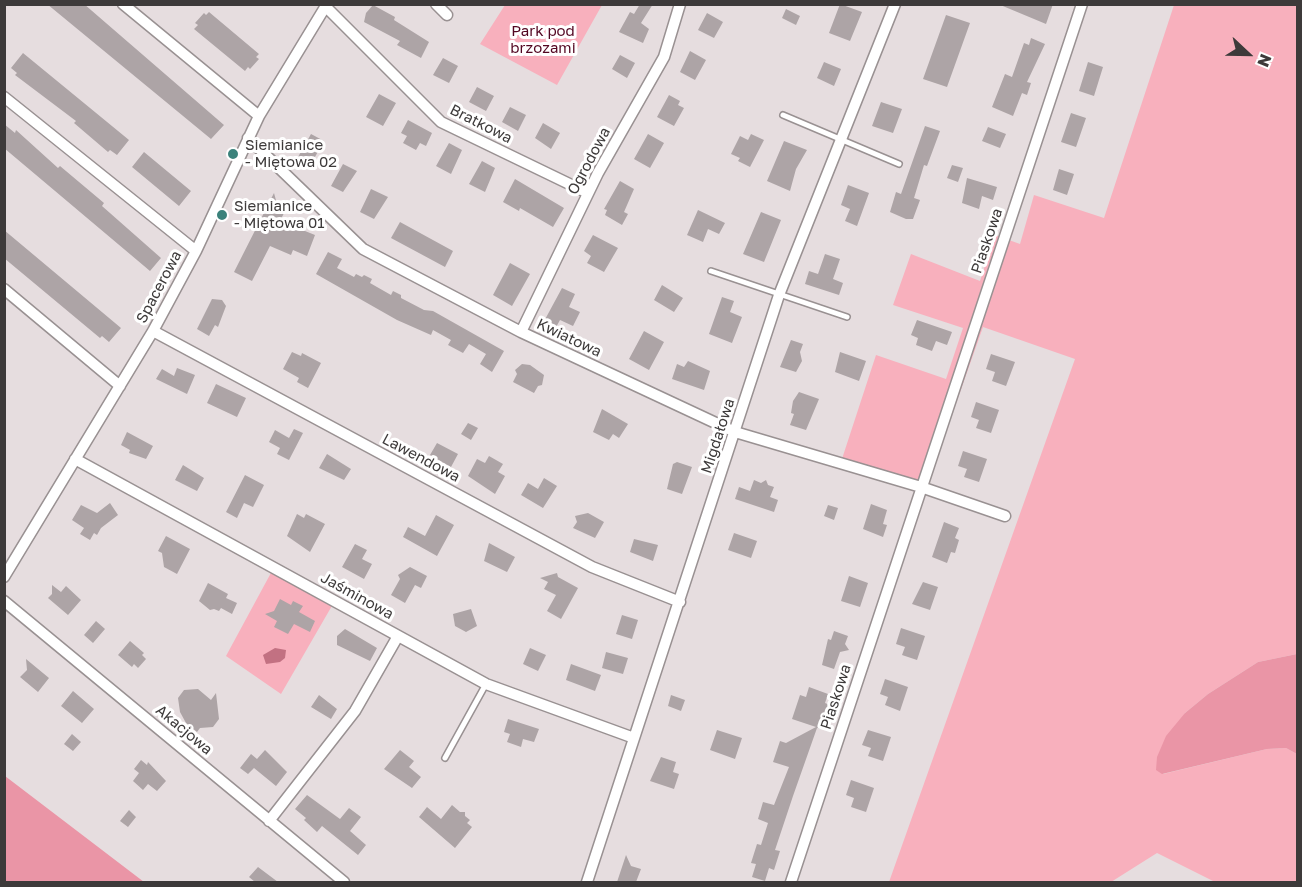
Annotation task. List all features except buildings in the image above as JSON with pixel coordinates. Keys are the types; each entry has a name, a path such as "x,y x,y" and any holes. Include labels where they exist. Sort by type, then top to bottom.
{"street":[{"path":"123,4 259,116"},
{"path":"436,4 447,15"},
{"name":"Ogrodowa","path":"521,332 588,193 664,57 680,4"},
{"name":"Migdałowa","path":"587,882 780,294 895,4"},
{"name":"Piaskowa","path":"791,882 1082,4"},
{"name":"Spacerowa","path":"4,577 153,331 196,251 259,116 327,6"},
{"name":"Bratkowa","path":"327,6 441,122 588,193"},
{"path":"4,97 196,251"},
{"name":"Kwiatowa","path":"248,138 363,249 521,332 735,432 921,487"},
{"path":"4,289 120,386"},
{"name":"Lawendowa","path":"153,331 592,567 680,602"},
{"name":"Jaśminowa","path":"75,459 486,684 634,738"},
{"path":"921,487 1005,516"},
{"name":"Akacjowa","path":"4,601 344,882"},
{"path":"269,821 355,711 398,636"}],"lane":[{"path":"783,115 899,164"},
{"path":"711,271 847,317"},
{"path":"445,758 486,684"}],"green space":[{"name":"Park pod brzozami","path":"505,5 602,5 557,85 480,44"},
{"path":"1174,5 1297,5 1297,654 1258,662 1208,694 1185,713 1163,774 1267,749 1286,748 1297,754 1297,882 1215,882 1157,853 1111,882 889,882 1075,359 983,327 924,494 839,468 876,355 946,379 963,328 893,305 911,254 980,281 995,235 1020,244 1034,195 1104,218"},
{"path":"272,571 333,604 281,694 226,656"}],"shaded area":[{"path":"275,648 286,650 285,658 280,662 266,664 263,655"},
{"path":"1297,654 1297,754 1286,748 1267,749 1162,774 1156,770 1157,757 1166,736 1185,713 1208,694 1258,662"},
{"path":"5,776 144,882 5,882"}],"place":[{"name":"Siemianice - Miętowa 02","path":"233,154"},
{"name":"Siemianice - Miętowa 01","path":"222,215"}]}
